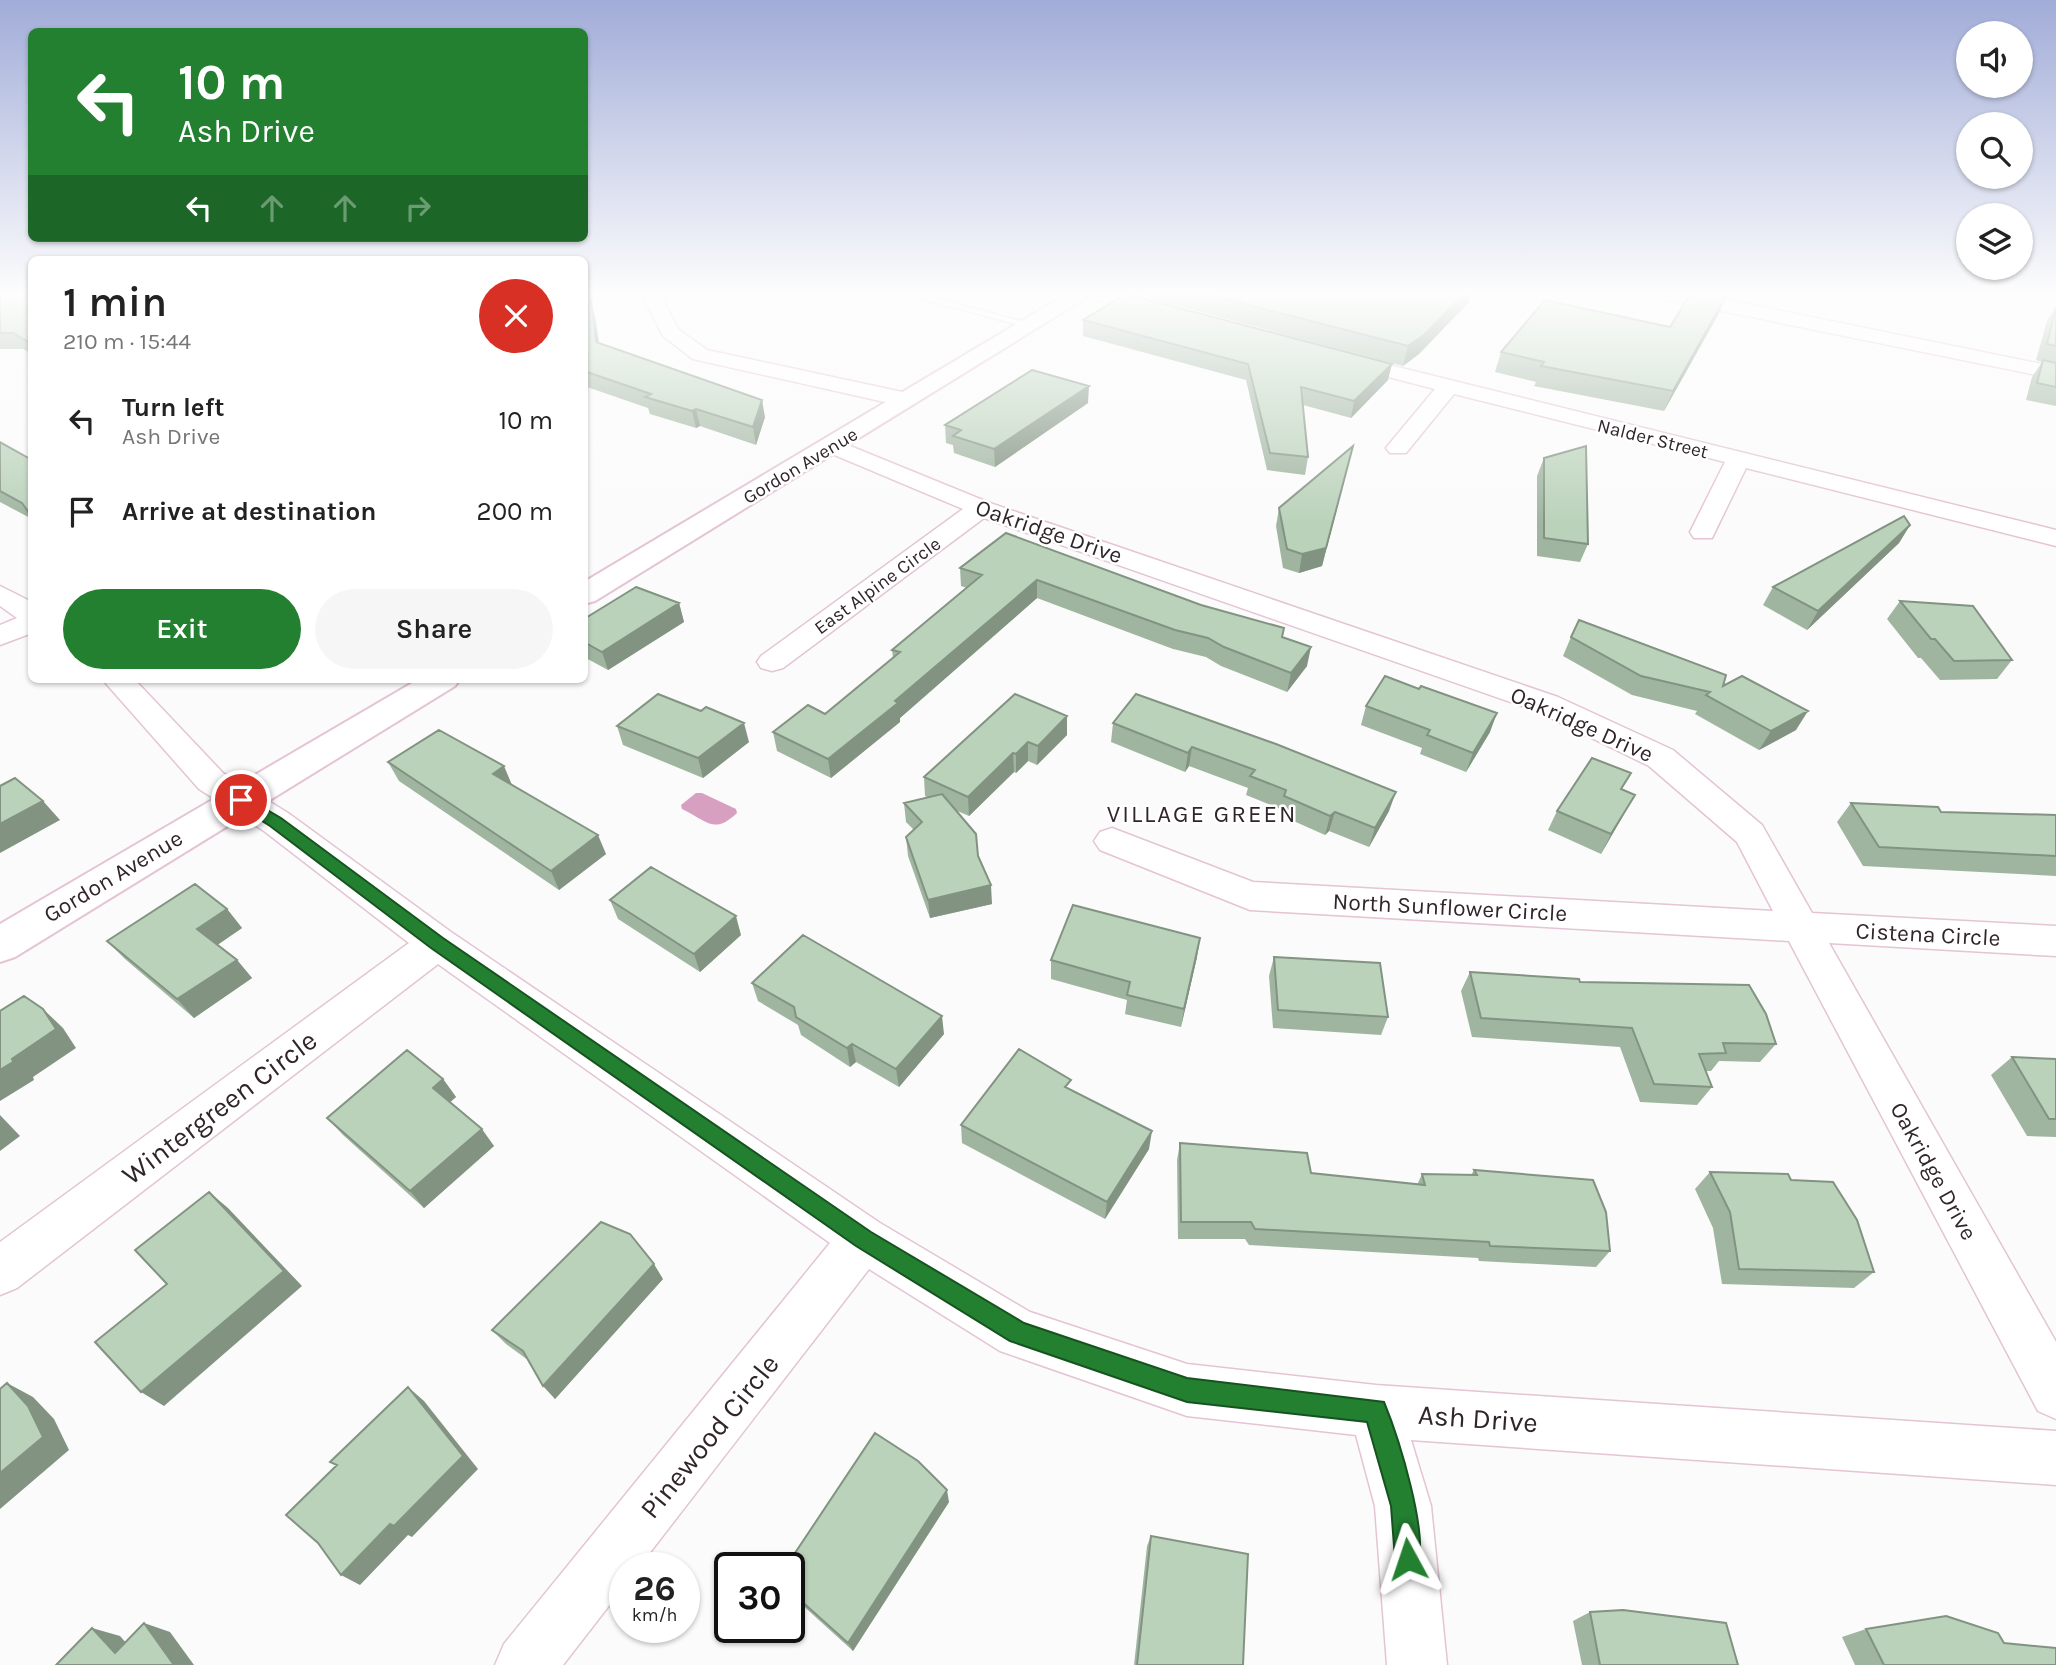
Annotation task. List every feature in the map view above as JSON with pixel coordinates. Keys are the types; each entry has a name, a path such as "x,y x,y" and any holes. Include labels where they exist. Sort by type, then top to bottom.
{"main road":[{"name":"Gordon Avenue","path":"588,592 959,369"},
{"name":"Gordon Avenue","path":"0,944 436,683"}],"street":[{"path":"763,369 907,400"},
{"name":"Nalder Street","path":"1377,369 2056,538"},
{"path":"2035,369 2056,373"},
{"path":"1398,448 1448,387"},
{"name":"Oakridge Drive","path":"833,446 981,508 1547,704 1661,758 1750,834 2056,1393"},
{"path":"1703,531 1738,459"},
{"name":"East Alpine Circle","path":"772,662 981,508"},
{"path":"0,594 28,612"},
{"path":"0,636 28,624"},
{"name":"Ash Drive","path":"121,683 211,781 276,822 437,943 863,1239 1018,1333 1187,1390 1376,1411 2056,1458"},
{"name":"North Sunflower Circle","path":"1112,841 1250,896 1799,927"},
{"name":"Cistena Circle","path":"1799,927 2056,942"},
{"name":"Wintergreen Circle","path":"0,1271 437,943"},
{"name":"Pinewood Circle","path":"525,1665 811,1309 863,1239"},
{"path":"1376,1411 1403,1506 1416,1665"}],"shaded area":[{"path":"696,793 702,793 736,809 737,813 722,823 710,824 682,809 681,805"}],"building":[{"path":"588,369 672,369 762,400 753,427 645,397 651,394 588,372"},
{"path":"1249,369 1387,369 1354,401 1301,387 1308,457 1270,453"},
{"path":"1555,369 1685,369 1673,391"},
{"path":"2041,369 2056,369 2056,387 2037,383"},
{"path":"1032,370 1089,386 994,449 953,436 961,430 945,425"},
{"path":"0,442 28,458 28,511 22,503 0,491"},
{"path":"1353,446 1326,548 1302,554 1287,549 1279,508"},
{"path":"1586,446 1588,544 1544,538 1544,458"},
{"path":"1904,516 1910,525 1818,611 1773,587"},
{"path":"1006,533 1201,605 1284,628 1282,637 1311,647 1291,673 1208,638 1175,630 1037,580 895,701 898,703 828,759 773,732 808,705 825,714 900,652 892,650 982,575 960,568"},
{"path":"636,587 679,603 602,652 588,644 588,617"},
{"path":"1900,601 1973,606 2012,660 1954,661 1935,639 1931,639"},
{"path":"1579,620 1726,675 1723,686 1742,676 1808,711 1771,731 1706,695 1710,692 1641,676 1571,637"},
{"path":"1385,676 1497,713 1473,753 1427,735 1430,730 1366,706"},
{"path":"658,694 701,711 706,707 744,723 698,758 617,726"},
{"path":"1015,694 1067,716 1038,746 1028,742 1016,754 1013,753 968,797 924,777"},
{"path":"1136,694 1276,744 1396,792 1375,828 1335,812 1330,816 1284,796 1286,790 1250,776 1255,770 1192,747 1188,753 1113,723"},
{"path":"439,730 504,766 493,774 598,835 551,871 388,762"},
{"path":"1592,758 1631,773 1621,789 1635,795 1611,834 1557,811"},
{"path":"15,778 43,801 0,824 0,786"},
{"path":"942,794 976,834 978,856 991,885 928,900 906,837 922,822 904,803"},
{"path":"1851,803 1938,807 1941,812 2056,815 2056,856 1879,847"},
{"path":"651,867 736,916 694,954 610,900"},
{"path":"195,884 227,909 197,929 237,960 177,999 107,941"},
{"path":"1073,905 1200,938 1184,1009 1127,995 1130,982 1051,960"},
{"path":"803,935 942,1016 896,1069 852,1044 847,1048 796,1017 794,1007 752,983"},
{"path":"1274,957 1380,963 1388,1017 1278,1010"},
{"path":"1470,972 1579,979 1580,982 1749,985 1766,1014 1776,1044 1723,1043 1726,1053 1699,1054 1712,1087 1654,1084 1632,1028 1481,1018"},
{"path":"24,996 43,1009 56,1029 0,1070 0,1011"},
{"path":"1019,1049 1071,1080 1065,1087 1152,1131 1107,1202 961,1125"},
{"path":"407,1050 443,1079 433,1088 482,1129 410,1191 327,1118"},
{"path":"2012,1057 2056,1059 2056,1119 2049,1119"},
{"path":"1180,1143 1307,1153 1311,1173 1425,1185 1422,1174 1477,1175 1474,1170 1593,1180 1606,1212 1610,1251 1490,1246 1489,1242 1255,1229 1251,1222 1181,1222"},
{"path":"1710,1172 1788,1174 1791,1180 1833,1182 1857,1220 1874,1272 1739,1269 1730,1212"},
{"path":"209,1192 284,1271 141,1392 95,1342 167,1284 135,1250"},
{"path":"601,1222 630,1234 654,1264 543,1386 523,1351 492,1330"},
{"path":"7,1383 28,1406 43,1437 0,1473 0,1389"},
{"path":"408,1387 463,1456 394,1526 390,1524 341,1575 318,1543 286,1515 337,1465 330,1462"},
{"path":"875,1433 918,1461 947,1490 848,1643 805,1604 805,1552 796,1552"},
{"path":"1151,1536 1248,1554 1243,1665 1137,1665"},
{"path":"1623,1610 1726,1623 1738,1665 1600,1665 1590,1612"},
{"path":"1946,1616 1998,1633 2004,1643 2056,1648 2056,1665 1884,1665 1866,1629"},
{"path":"144,1623 174,1665 56,1665 92,1628 115,1653"}],"district":[{"name":"VILLAGE GREEN","path":"1202,814"}],"route":[{"path":"241,800 276,822 437,943 863,1239 1018,1333 1187,1390 1376,1411 1403,1506 1408,1559"}]}
